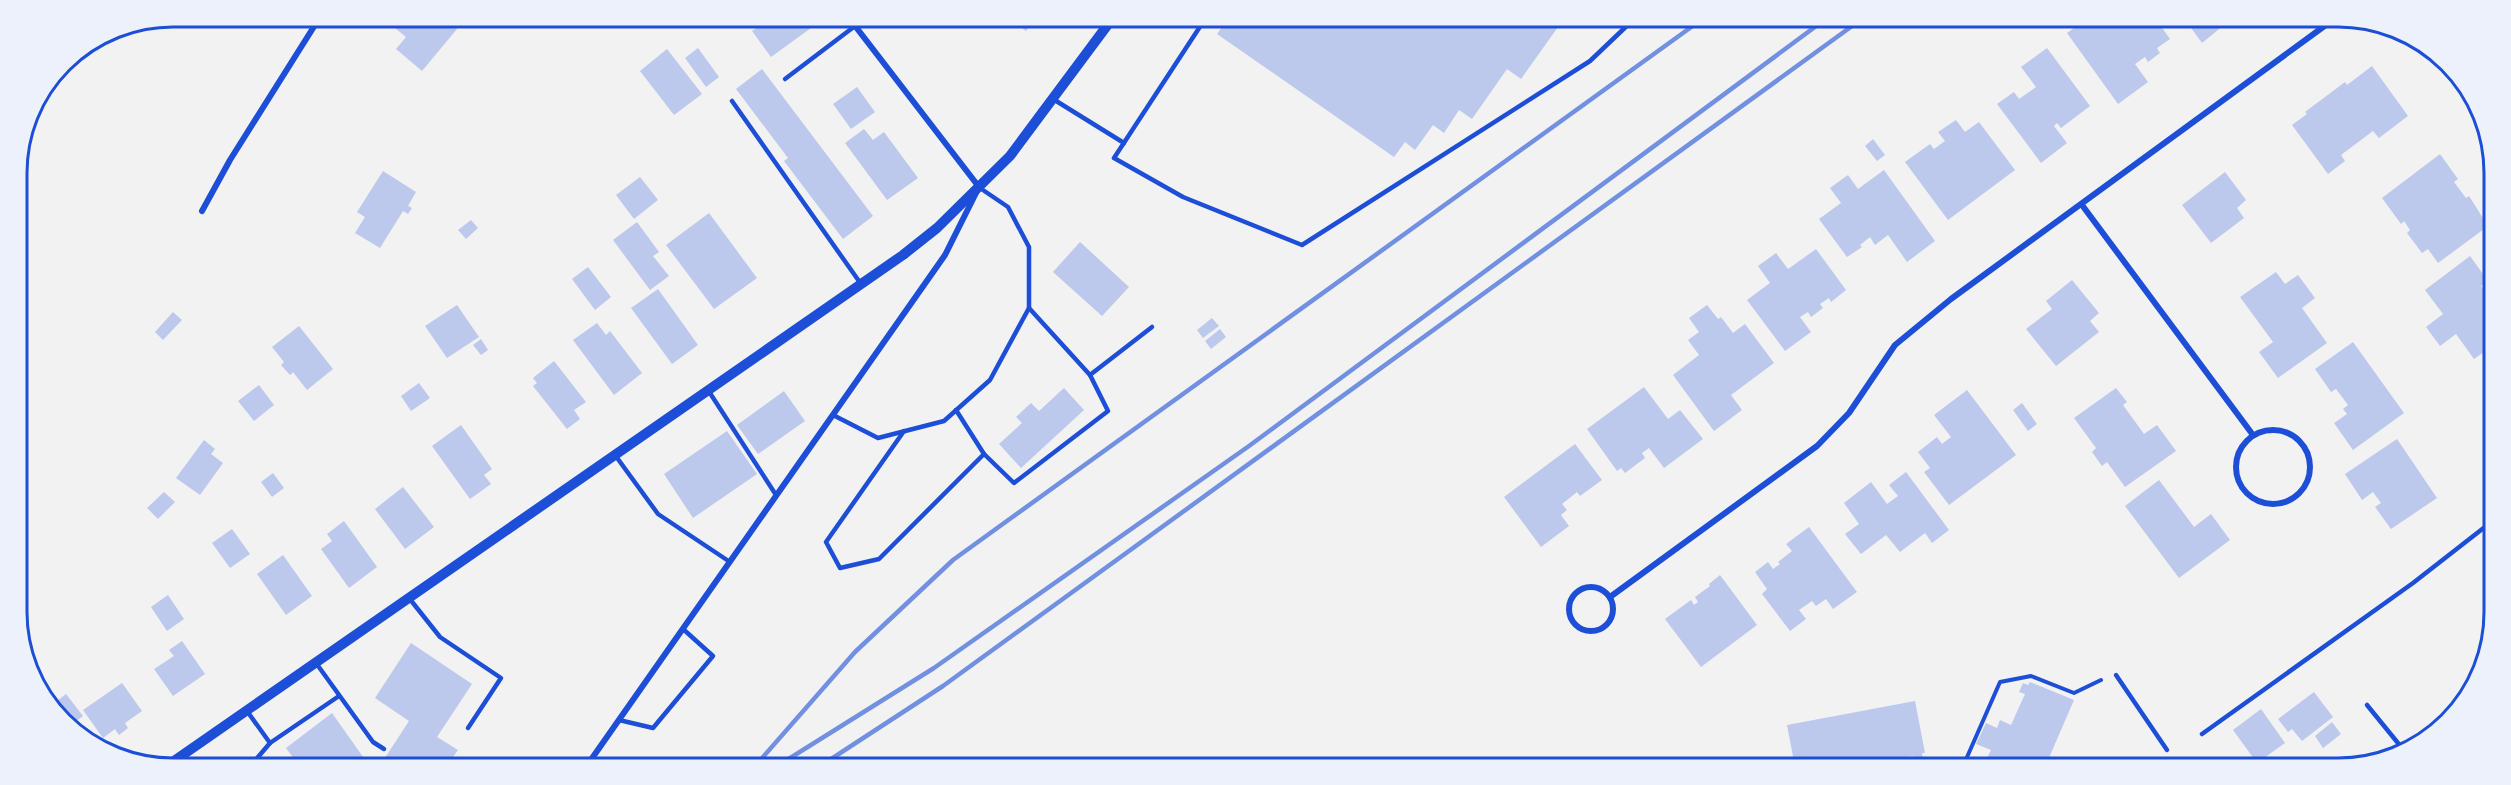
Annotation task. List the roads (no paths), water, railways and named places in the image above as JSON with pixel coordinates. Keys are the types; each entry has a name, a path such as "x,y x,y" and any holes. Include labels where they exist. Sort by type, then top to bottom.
{"street":[{"path":"202,211 230,160 314,27"},
{"path":"856,27 979,188"},
{"path":"178,758 861,284 937,228 1010,156 1106,27"},
{"path":"1610,597 1817,446 1849,412 1894,345 1951,299 2323,27"},
{"path":"592,758 945,255 979,188"},
{"path":"2082,205 2253,435"},
{"path":"2267,429 2282,430 2295,436 2305,446 2310,460 2310,475 2304,488 2293,498 2280,504 2265,504 2251,498 2241,487 2236,473 2236,459 2242,445 2253,435 2267,429"},
{"path":"1595,587 1610,597 1613,613 1603,628 1586,631 1572,621 1569,605 1578,590 1595,587"}],"lane":[{"path":"785,79 854,27"},
{"path":"1200,27 1114,158 1183,196 1302,245 1590,61 1626,27"},
{"path":"1053,99 1124,143"},
{"path":"732,101 861,284"},
{"path":"833,415 878,438 944,421 990,380 1029,308 1029,247 1008,207 979,188"},
{"path":"956,410 984,454 1014,483 1108,411 1090,375 1029,308"},
{"path":"1090,375 1152,327"},
{"path":"708,390 776,495"},
{"path":"904,431 826,542 840,568 879,559 984,454"},
{"path":"615,455 658,514 730,562"},
{"path":"2202,734 2413,584 2484,528"},
{"path":"409,598 440,637 501,678 468,728"},
{"path":"619,720 653,729 713,656 682,629"},
{"path":"315,663 373,742 384,749"},
{"path":"2116,675 2167,750"},
{"path":"257,758 270,743 339,696"},
{"path":"2367,705 2399,744"},
{"path":"247,711 270,743"}],"railway":[{"path":"762,758 855,652 953,560 1691,27"},
{"path":"790,758 934,668 1249,446 1815,27"},
{"path":"833,758 943,686 1851,27"}]}
